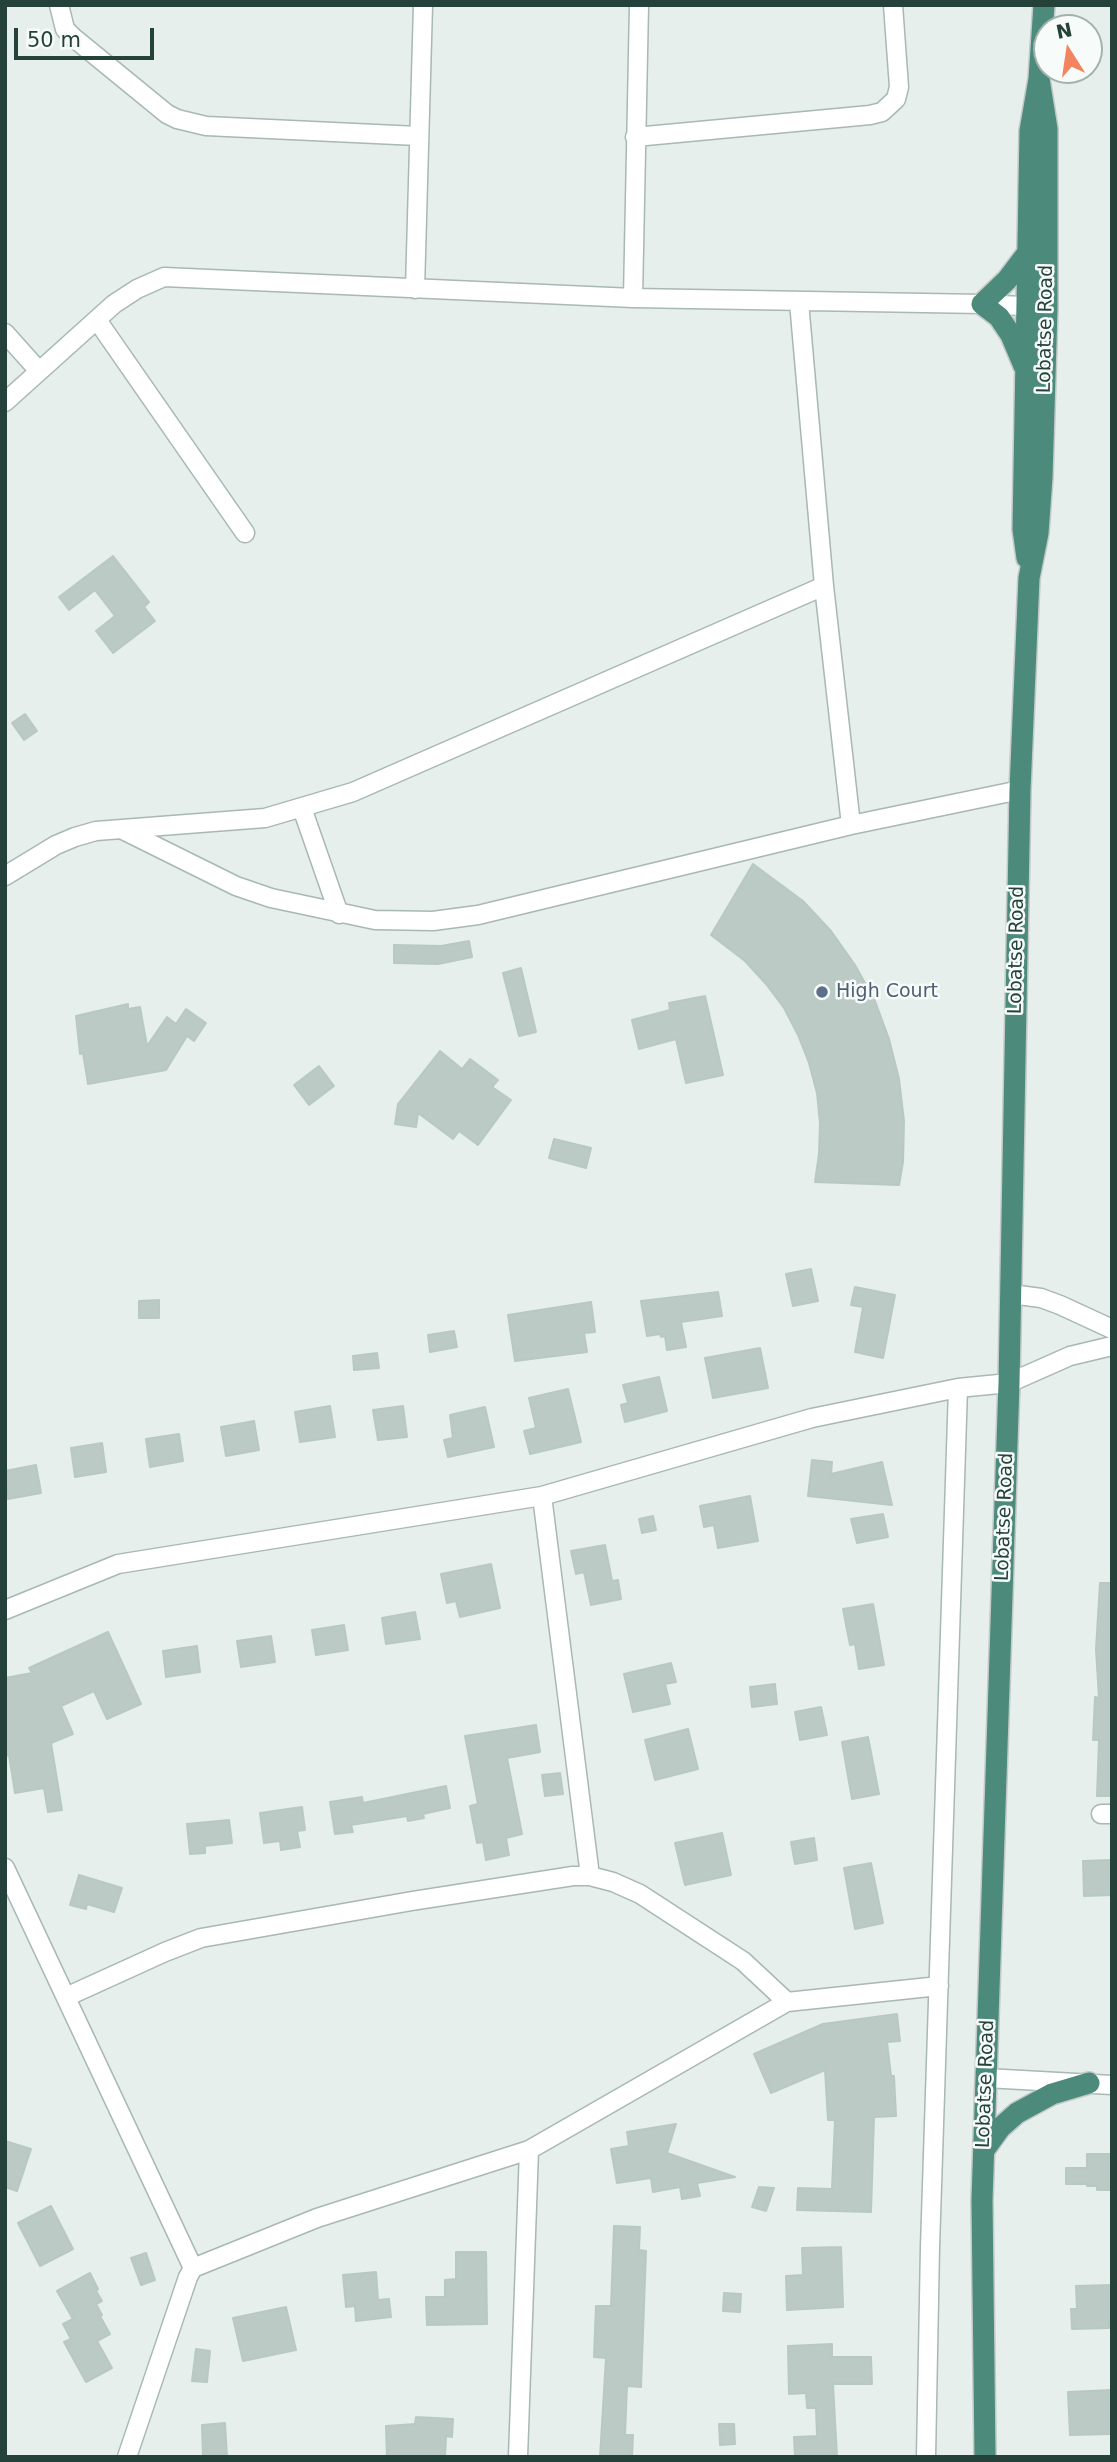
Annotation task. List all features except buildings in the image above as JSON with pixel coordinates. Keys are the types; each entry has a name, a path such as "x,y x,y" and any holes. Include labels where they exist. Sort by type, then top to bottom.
{"highway":[{"name":"Lobatse Road","path":"1029,578 1023,529 1027,374 1038,307 1029,251 1030,131 1037,84"},
{"name":"Lobatse Road","path":"985,2457 984,2150 1009,1383 1020,790 1029,578 1038,533 1041,488 1038,307 1047,129 1039,84"},
{"path":"1027,374 1011,335 999,317 982,304 1007,280 1029,251"},
{"path":"984,2150 1000,2128 1017,2113 1052,2094 1088,2083"}],"street":[{"path":"59,5 65,29 74,38 167,114 177,119 206,126 418,136"},
{"path":"415,289 422,5"},
{"path":"633,298 639,5"},
{"path":"635,137 882,112 896,99 899,87 893,5"},
{"path":"5,402 124,297 164,276 633,298 1038,307"},
{"path":"799,302 824,586 851,825"},
{"path":"97,320 245,533"},
{"path":"5,333 39,371"},
{"path":"5,876 56,845 96,831 279,815 365,786 824,586"},
{"path":"123,830 236,886 271,898 339,914 399,922 465,918 851,825 1020,790"},
{"path":"302,808 339,914"},
{"path":"1011,1294 1041,1298 1112,1329"},
{"path":"5,1611 118,1564 542,1496 812,1418 958,1388 1009,1383 1070,1356 1112,1346"},
{"path":"926,2457 929,2248 958,1388"},
{"path":"542,1496 590,1876"},
{"path":"5,1868 193,2268"},
{"path":"66,1997 201,1938 412,1901 573,1876 590,1876 613,1882 640,1894 743,1961 787,2002"},
{"path":"127,2457 193,2268 317,2218 529,2150 787,2002 939,1986"},
{"path":"986,2078 1112,2085"},
{"path":"518,2457 529,2150"}],"place":[{"name":"High Court","path":"822,992"}]}
